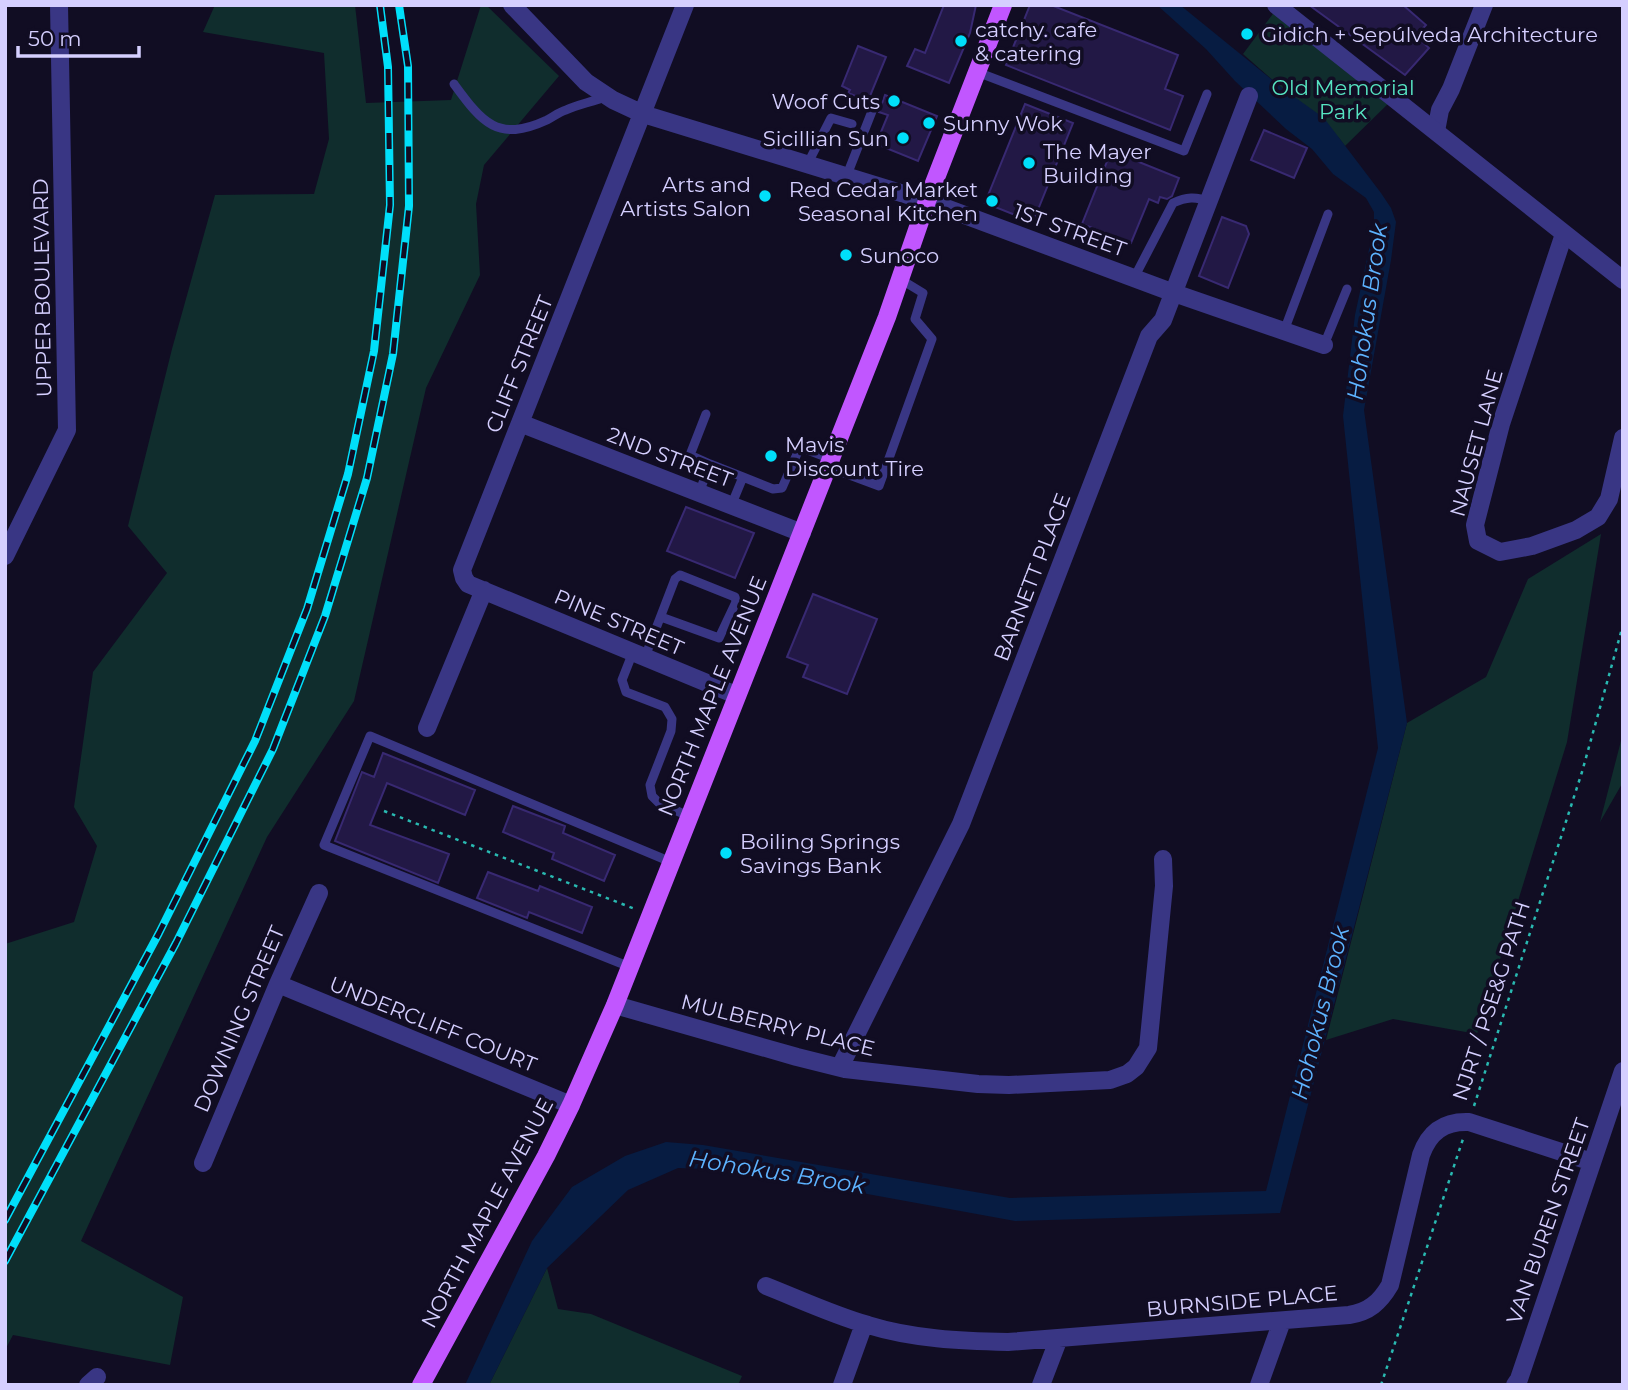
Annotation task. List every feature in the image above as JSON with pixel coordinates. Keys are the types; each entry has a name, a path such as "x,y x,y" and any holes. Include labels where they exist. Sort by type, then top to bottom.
{"main road":[{"name":"NORTH MAPLE AVENUE","path":"421,1385 571,1105 615,1005 830,463 1003,5"}],"street":[{"name":"UPPER BOULEVARD","path":"5,556 67,430 60,5"},
{"name":"1ST STREET","path":"512,5 586,82 643,114 927,201 1174,293 1324,345"},
{"name":"CLIFF STREET","path":"484,590 468,584 462,570 685,5"},
{"path":"1276,5 1623,280"},
{"path":"1437,131 1440,110 1484,5"},
{"name":"BARNETT PLACE","path":"840,1067 961,824 1149,336 1163,320 1249,96"},
{"name":"NAUSET LANE","path":"1564,234 1500,424 1475,525 1478,541 1500,552 1532,546 1576,530 1598,517 1609,499 1623,438"},
{"name":"2ND STREET","path":"520,423 802,533"},
{"path":"427,728 484,590"},
{"name":"PINE STREET","path":"484,590 736,695"},
{"name":"MULBERRY PLACE","path":"615,1005 840,1067 915,1078 1009,1085 1110,1080 1127,1074 1136,1067 1145,1055 1150,1038 1164,886 1164,859"},
{"name":"DOWNING STREET","path":"203,1163 319,893"},
{"name":"UNDERCLIFF COURT","path":"278,984 571,1105"},
{"name":"VAN BUREN STREET","path":"1515,1385 1623,1071"},
{"name":"BURNSIDE PLACE","path":"766,1286 864,1324 919,1336 964,1341 1008,1342 1359,1314 1383,1297 1390,1285 1425,1142 1445,1125 1457,1121 1469,1122"},
{"path":"1469,1122 1592,1162"},
{"path":"1259,1385 1282,1321"},
{"path":"842,1385 864,1324"},
{"path":"1041,1385 1059,1338"}],"lane":[{"path":"977,72 1184,151 1206,94"},
{"path":"453,84 477,117 494,127 518,130 546,121 567,109 585,106 607,96"},
{"path":"847,175 876,101"},
{"path":"808,163 831,118 852,124"},
{"path":"1134,278 1173,203 1186,197 1201,198 1209,202"},
{"path":"1284,331 1328,214"},
{"path":"706,414 690,456 773,489 782,488 800,447 879,486 932,339 915,319 923,293 900,279"},
{"path":"1324,345 1347,289"},
{"path":"699,493 710,464"},
{"path":"731,506 743,477"},
{"path":"661,617 719,638 736,602 735,597 680,575 675,579 661,617 622,680 626,692 665,707 672,719 671,731 650,785 652,796 660,804 689,816"},
{"path":"630,967 324,845 370,736 671,862"}],"path":[{"name":"NJRT / PSE&G PATH","path":"1381,1385 1582,772 1623,625"},
{"path":"384,811 650,914"}],"green space":[{"path":"215,5 355,5 366,103 451,100 481,5 486,5 559,76 484,165 476,204 480,275 426,388 354,701 267,837 81,1241 183,1297 170,1365 13,1335 5,1350 5,944 74,922 97,846 74,807 93,672 167,573 128,526 172,349 215,195 314,194 329,139 324,53 203,32"},
{"name":"Old Memorial Park","path":"1278,7 1394,98 1345,146 1243,54"},
{"path":"1601,534 1567,742 1477,1034 1393,1019 1326,1040 1407,723 1486,677 1528,579"},
{"path":"1623,733 1623,782 1600,822"},
{"path":"547,1268 558,1309 591,1314 742,1376 738,1385 489,1385"}],"water":[{"name":"Hohokus Brook","path":"1157,5 1180,5 1282,88 1324,118 1381,193 1396,222 1364,410 1407,723 1280,1213 1015,1221 736,1170 678,1168 628,1190 547,1268 489,1385 465,1385 532,1241 572,1187 625,1156 666,1142 703,1145 1010,1198 1266,1191 1378,748 1343,416 1355,315 1374,226 1374,212 1366,198 1333,174 1312,149 1286,129 1235,81 1206,49"}],"building":[{"path":"944,5 976,5 970,33 949,83 907,66 915,49 925,53"},
{"path":"1030,5 1051,5 1178,55 1165,89 1183,96 1170,130 1006,65"},
{"path":"1309,5 1403,5 1426,25 1416,36 1429,48 1405,75"},
{"path":"858,46 886,57 868,101 848,93 850,90 842,86"},
{"path":"885,95 937,116 918,161 876,144 888,115 879,112"},
{"name":"The Mayer Building","path":"1025,104 1073,123 1033,222 985,203"},
{"path":"1264,130 1307,148 1294,178 1251,160"},
{"path":"1124,156 1179,178 1172,196 1167,199 1160,197 1158,203 1149,199 1131,243 1082,224 1108,159 1121,164"},
{"path":"1222,217 1246,226 1249,234 1228,288 1199,276"},
{"path":"686,507 754,533 735,578 667,551"},
{"path":"813,594 877,619 847,694 803,677 808,665 787,657"},
{"path":"383,753 475,790 465,815 387,783 370,825 449,854 438,883 335,841 362,772 374,777"},
{"path":"513,806 565,826 563,833 615,855 604,881 552,859 554,853 503,832"},
{"path":"488,872 538,891 540,886 592,907 582,933 529,912 527,918 477,898"}],"railway":[{"path":"5,1220 159,933 255,741 307,609 348,474 374,351 390,205 388,67 380,5"},
{"path":"5,1261 176,943 273,749 325,616 367,478 393,354 409,206 408,66 399,5"}],"place":[{"name":"Gidich + Sepúlveda Architecture","path":"1247,34"},
{"name":"catchy. cafe & catering","path":"961,41"},
{"name":"Woof Cuts","path":"894,101"},
{"name":"Sunny Wok","path":"929,123"},
{"name":"Sicillian Sun","path":"903,138"},
{"name":"The Mayer Building","path":"1029,163"},
{"name":"Arts and Artists Salon","path":"765,196"},
{"name":"Red Cedar Market Seasonal Kitchen","path":"992,201"},
{"name":"Sunoco","path":"846,255"},
{"name":"Mavis Discount Tire","path":"771,456"},
{"name":"Boiling Springs Savings Bank","path":"726,853"}]}
